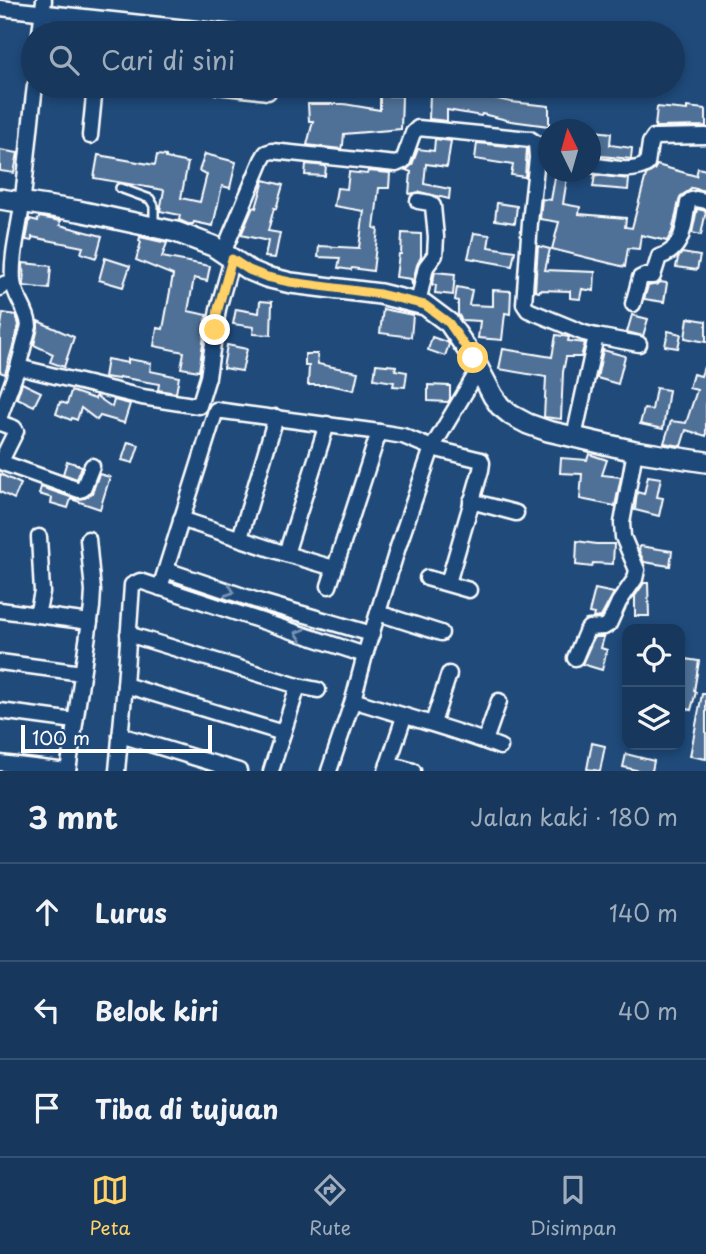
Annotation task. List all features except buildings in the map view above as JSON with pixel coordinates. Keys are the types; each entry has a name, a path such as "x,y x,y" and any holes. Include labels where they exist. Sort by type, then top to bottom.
{"street":[{"path":"0,8 43,6 86,21"},
{"path":"0,416 5,389 19,367 29,326 29,320 16,293 6,284 13,262 22,204 33,98"},
{"path":"90,136 93,98"},
{"path":"199,406 208,377 227,256 262,160 267,153 396,164 403,161 412,133 421,128 530,139 538,148"},
{"path":"601,166 636,169 647,164 650,143 654,137 706,136"},
{"path":"538,182 530,222 525,308 583,333 639,344"},
{"path":"0,199 79,211 177,232 213,246 249,270 267,277 380,294 425,305 449,323 460,337 492,396 510,415 548,431 706,462"},
{"path":"633,304 640,278 644,275 653,276 659,257 670,253 680,242 688,203 696,199 706,201"},
{"path":"418,201 433,206 436,237 435,255 426,267 418,303"},
{"path":"574,437 596,336"},
{"path":"19,367 142,397 403,436 432,448 481,460 448,583"},
{"path":"329,771 432,448 479,369"},
{"path":"160,588 216,410"},
{"path":"240,538 276,417"},
{"path":"0,423 16,431 2,459 3,463 79,490 86,486 92,466"},
{"path":"286,554 327,424"},
{"path":"329,586 379,432"},
{"path":"575,658 589,628 609,624 619,602 635,579 637,570 623,537 622,523 635,450"},
{"path":"471,502 516,513"},
{"path":"181,519 334,568"},
{"path":"37,615 41,592 39,537"},
{"path":"0,763 68,771 93,591 88,540"},
{"path":"166,570 261,602 372,634"},
{"path":"428,578 470,590"},
{"path":"117,771 132,585 140,581 365,655"},
{"path":"0,610 90,622"},
{"path":"378,613 441,632"},
{"path":"128,634 318,690"},
{"path":"0,662 82,673"},
{"path":"433,723 449,674"},
{"path":"125,685 283,733"},
{"path":"271,771 298,685"},
{"path":"353,700 404,717 433,723 500,747"},
{"path":"485,741 499,701"},
{"path":"0,711 75,721"},
{"path":"404,717 387,767 413,771"},
{"path":"120,735 239,771"}],"lane":[{"path":"120,188 150,200 154,206 154,227"}],"route":[{"path":"215,330 232,259 267,277 380,294 425,305 449,323 473,358"}]}
